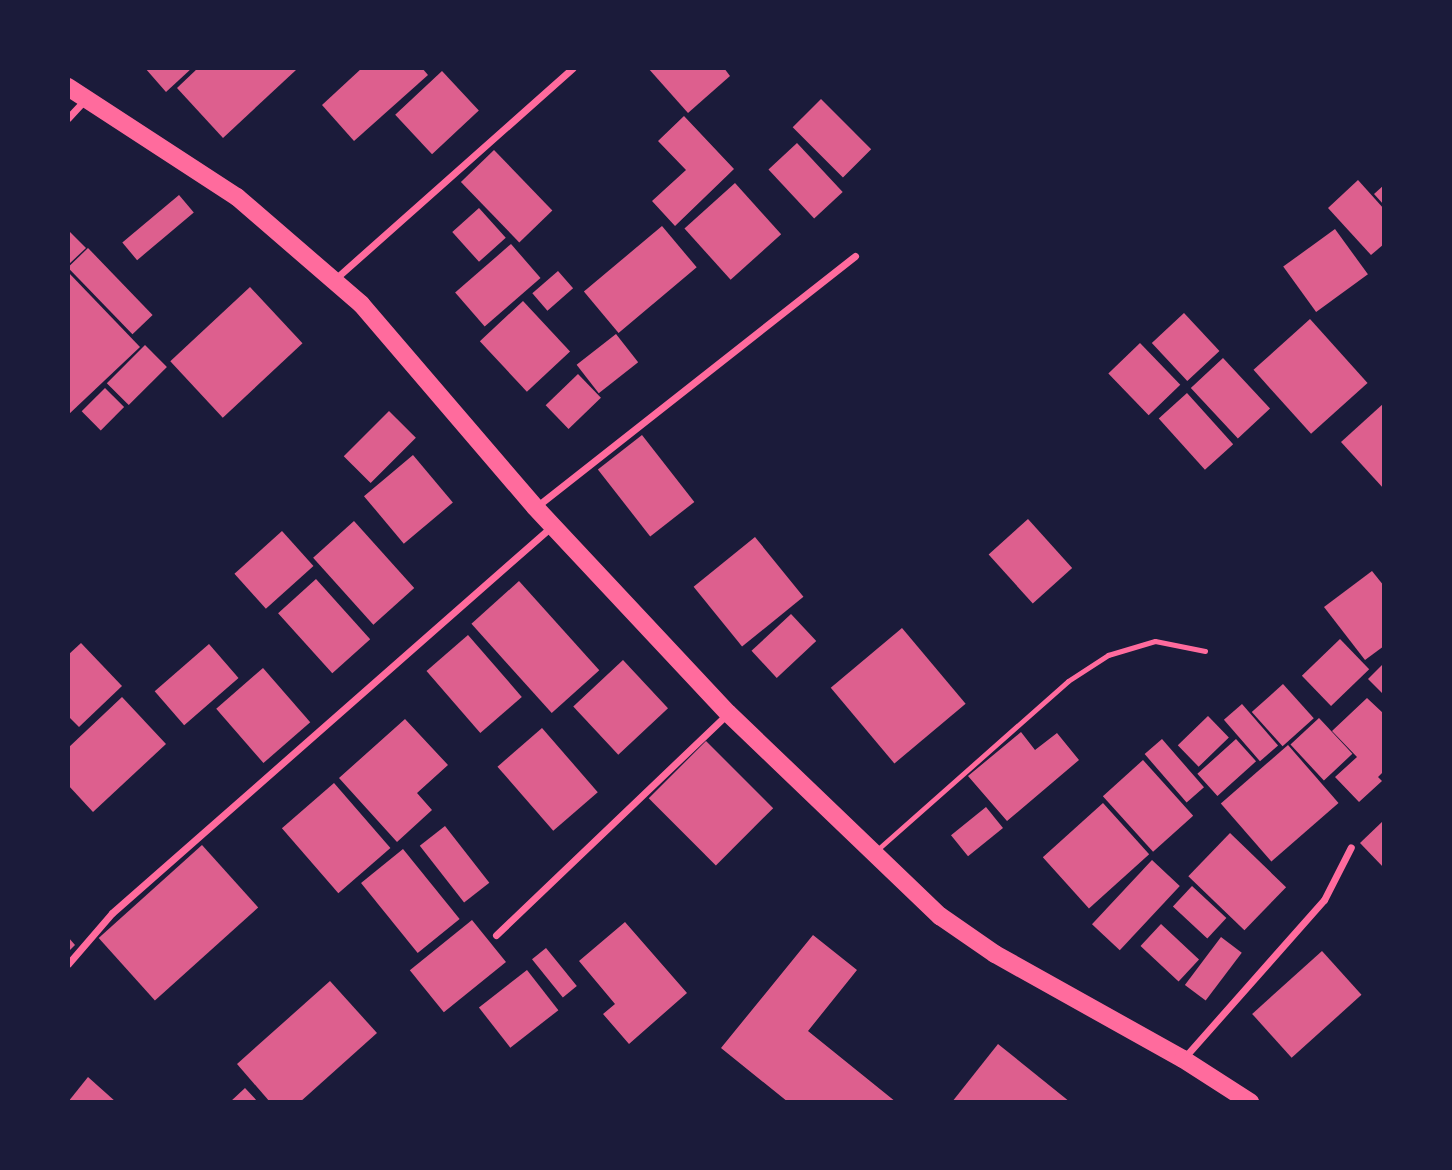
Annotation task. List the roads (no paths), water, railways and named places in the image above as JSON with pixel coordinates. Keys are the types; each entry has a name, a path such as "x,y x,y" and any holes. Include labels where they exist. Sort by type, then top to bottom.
{"main road":[{"path":"68,86 84,101 237,197 361,304 552,526 728,713 940,916 995,954 1183,1059 1250,1102"}],"street":[{"path":"333,280 573,68"},
{"path":"68,118 84,101"},
{"path":"535,507 855,256"},
{"path":"68,964 112,913 552,526"},
{"path":"496,935 728,713"},
{"path":"1183,1059 1324,900 1351,847"}],"lane":[{"path":"873,854 1068,681 1108,655 1155,641 1205,651"}]}
